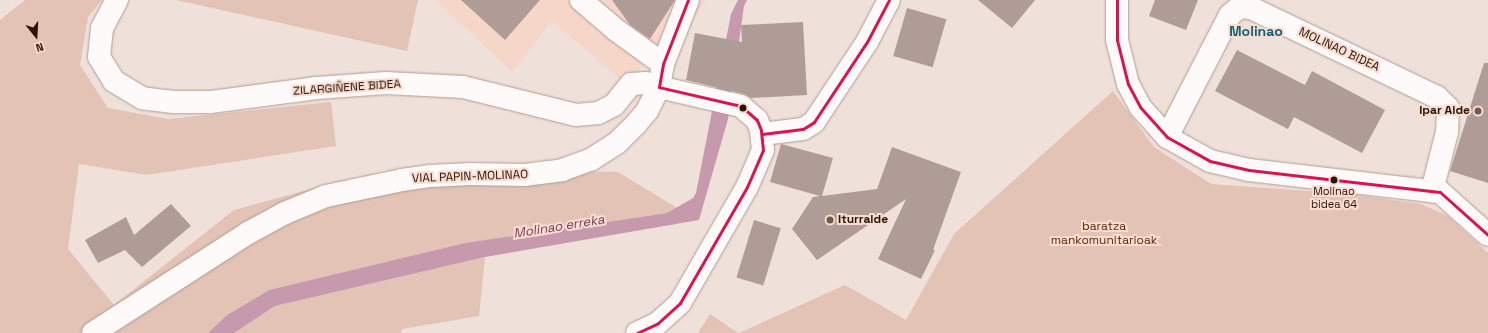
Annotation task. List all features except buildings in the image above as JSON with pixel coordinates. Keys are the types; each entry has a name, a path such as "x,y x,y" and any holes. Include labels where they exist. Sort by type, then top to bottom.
{"street":[{"name":"ZILARGIÑENE BIDEA","path":"117,0 102,28 99,57 114,81 142,98 174,102 210,102 317,88 386,83 463,87 576,115 598,113 614,105 631,84 646,83 659,87"},
{"path":"581,0 616,30 663,64"},
{"name":"VIAL PAPIN-MOLINAO","path":"93,333 248,233 285,213 326,196 402,180 431,176 470,174 524,176 562,170 592,159 617,143 647,111 659,87 663,64 688,0"},
{"path":"762,134 803,129 814,122 867,42 889,0"},
{"path":"1117,0 1117,40 1128,84 1141,108 1166,137 1210,161 1249,170 1440,192 1488,235"},
{"name":"MOLINAO BIDEA","path":"1166,137 1230,15 1240,7 1251,8 1437,97 1448,108 1447,132 1432,191"},
{"path":"637,333 658,323 670,314 688,291 747,187 760,160 763,150 762,134 757,120 750,112 734,104 659,87"}],"shaded area":[{"path":"436,0 706,0 689,24 625,83 552,21 512,72"},
{"path":"738,0 747,0 744,6 728,119 699,220 485,257 275,306 234,333 208,333 227,315 269,290 465,243 681,211 688,207 696,193 731,14"}],"green space":[{"path":"25,0 102,0 88,17 80,65 108,108 168,119 331,102 336,146 147,175 79,164 68,249 114,305 234,210 340,181 460,169 618,172 682,211 465,243 269,290 227,315 208,333 0,333 0,20"},
{"path":"176,0 418,0 407,51"},
{"name":"baratza mankomunitarioak","path":"1113,91 1154,147 1211,184 1349,194 1421,204 1448,216 1488,253 1488,333 739,333 845,285 906,320 954,234"},
{"path":"485,257 479,316 402,329 401,333 234,333 275,306"},
{"path":"710,314 738,333 698,333"}],"waterway":[{"name":"Molinao erreka","path":"670,216 698,200"}],"transit line":[{"path":"637,333 658,323 680,303 747,187 763,150 761,130 757,120 741,106 659,87 663,64 688,0"},
{"path":"762,134 803,129 814,122 867,42 889,0"},
{"path":"1117,0 1117,40 1128,84 1141,108 1167,137 1210,161 1249,170 1440,192 1488,235"}],"place":[{"name":"Ipar Alde","path":"1478,111"},
{"name":"Molinao bidea 64","path":"1334,180"},
{"name":"Iturralde","path":"830,220"}],"district":[{"name":"Molinao","path":"1256,31"}]}
